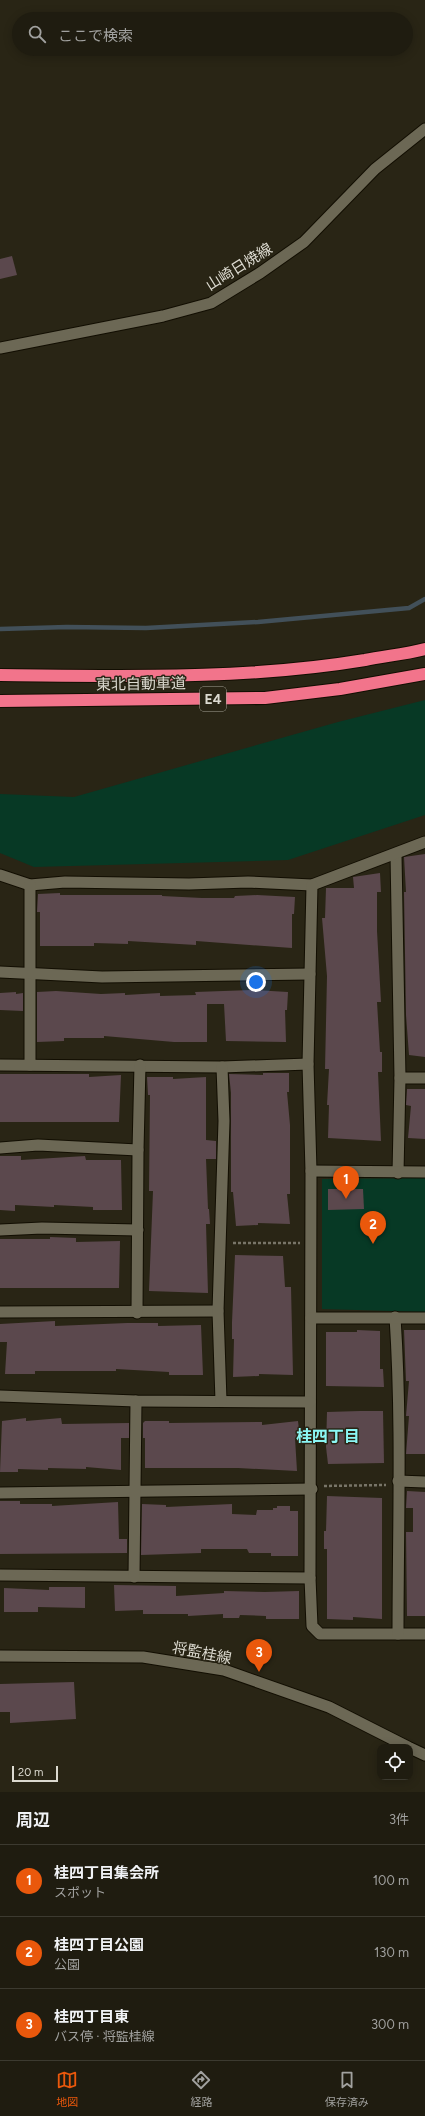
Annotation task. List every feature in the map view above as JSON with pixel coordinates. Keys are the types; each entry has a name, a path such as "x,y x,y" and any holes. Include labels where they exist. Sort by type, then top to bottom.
{"highway":[{"name":"東北自動車道","path":"0,675 190,675 261,672 336,665 425,649"},
{"name":"東北自動車道","path":"0,701 266,698 340,689 425,674"}],"street":[{"name":"山崎日焼線","path":"0,348 163,316 211,303 304,242 375,169 425,129"},
{"path":"0,875 30,885 65,882 189,884 248,882 312,885 396,855 425,842"},
{"path":"396,855 400,1078 398,1173"},
{"path":"30,885 30,1064"},
{"path":"312,885 308,1064 311,1171 310,1402 312,1489 310,1578 312,1626 320,1634 425,1634"},
{"path":"0,972 102,977 310,974"},
{"path":"0,1065 30,1064 222,1067 308,1064"},
{"path":"138,1313 138,1150 140,1065"},
{"path":"221,1401 218,1311 224,1121 222,1067"},
{"path":"400,1078 425,1078"},
{"path":"0,1148 38,1145 138,1150"},
{"path":"311,1171 398,1173 425,1172"},
{"path":"0,1230 42,1228 138,1230"},
{"path":"0,1312 138,1313 218,1311"},
{"path":"395,1317 400,1387 398,1482 398,1634"},
{"path":"311,1318 425,1318"},
{"path":"0,1396 136,1401 310,1402"},
{"path":"134,1577 136,1401"},
{"path":"398,1482 425,1482"},
{"path":"0,1493 134,1493 312,1489"},
{"path":"0,1574 134,1577 310,1578"},
{"name":"将監桂線","path":"0,1656 143,1658 224,1670 329,1707 403,1744"},
{"name":"将監桂線","path":"413,1749 425,1755"}],"path":[{"path":"220,1243 311,1243"},
{"path":"312,1489 326,1485 387,1485 398,1482"}],"green space":[{"path":"425,700 425,815 288,860 34,867 0,853 0,794 74,797 338,722"},
{"path":"425,1178 425,1312 322,1309 322,1179"}],"building":[{"path":"12,256 17,275 0,279 0,259"},
{"path":"425,854 425,1057 409,1055 406,1015 404,892 406,892 404,857"},
{"path":"380,873 381,892 377,892 377,931 381,1002 377,1002 380,1052 382,1052 382,1072 378,1072 381,1141 328,1138 329,1105 327,1105 329,1069 325,1069 327,976 322,918 325,918 326,888 354,888 353,877"},
{"path":"60,893 60,895 162,895 202,898 234,898 235,896 257,895 295,897 294,914 292,914 292,948 196,941 196,945 128,941 128,944 94,943 94,946 40,946 40,912 37,912 38,894"},
{"path":"252,990 288,992 287,1010 285,1010 286,1042 226,1041 224,1004 207,1004 207,1042 174,1042 104,1036 104,1038 64,1038 64,1041 37,1042 37,992 56,991 101,994 125,993 125,995 160,993 160,996 196,995 195,992"},
{"path":"16,992 16,994 23,993 23,1011 0,1010 0,993"},
{"path":"263,1073 289,1073 289,1092 287,1092 290,1125 290,1194 287,1194 290,1224 258,1223 258,1225 236,1226 233,1192 231,1192 231,1093 229,1074 263,1075"},
{"path":"0,1074 89,1074 89,1077 121,1075 119,1122 0,1122"},
{"path":"147,1077 173,1077 173,1079 206,1077 206,1140 216,1141 216,1159 206,1159 210,1224 206,1224 208,1293 149,1291 153,1191 149,1191 150,1095 148,1095"},
{"path":"407,1089 425,1089 425,1139 408,1138 411,1106 406,1105"},
{"path":"0,1156 21,1156 21,1160 85,1156 86,1160 121,1160 122,1210 93,1210 93,1207 54,1205 54,1207 15,1205 15,1211 0,1210"},
{"path":"328,1189 363,1189 364,1209 328,1210"},
{"path":"50,1237 76,1238 76,1242 120,1241 119,1288 0,1288 0,1239 50,1239"},
{"path":"235,1255 283,1256 285,1287 291,1287 293,1375 259,1374 259,1376 233,1377 234,1339 232,1339 232,1322"},
{"path":"55,1321 55,1326 127,1323 158,1323 158,1326 201,1325 203,1375 169,1375 169,1372 116,1369 116,1371 35,1371 35,1374 5,1374 7,1342 0,1342 0,1324"},
{"path":"357,1330 380,1331 380,1369 383,1369 384,1387 326,1386 326,1332 357,1332"},
{"path":"404,1330 425,1330 425,1454 406,1454 409,1416 406,1416 409,1381 406,1381"},
{"path":"383,1411 384,1463 328,1464 326,1447 327,1412"},
{"path":"26,1418 26,1421 61,1418 62,1424 129,1423 129,1438 121,1438 121,1470 86,1467 86,1469 18,1469 18,1472 0,1472 2,1421"},
{"path":"145,1421 169,1421 169,1423 262,1422 262,1425 298,1421 300,1438 295,1438 297,1471 238,1468 145,1468 145,1438 143,1438 143,1423"},
{"path":"407,1491 425,1492 425,1616 407,1616 406,1532 413,1532 413,1508 406,1508"},
{"path":"327,1496 382,1498 382,1619 353,1617 353,1620 327,1619 327,1549 324,1549 324,1531 326,1531"},
{"path":"0,1501 20,1501 20,1504 52,1504 52,1506 118,1502 119,1539 127,1539 127,1553 0,1554"},
{"path":"142,1504 166,1505 166,1507 232,1504 232,1514 256,1515 257,1510 273,1510 273,1508 277,1508 277,1506 290,1506 290,1511 298,1511 298,1556 271,1556 271,1553 249,1553 247,1549 201,1549 201,1553 141,1555"},
{"path":"114,1585 176,1586 176,1596 224,1593 224,1591 299,1591 299,1619 266,1619 266,1616 240,1615 239,1618 223,1618 223,1614 188,1616 188,1614 143,1614 143,1610 115,1611"},
{"path":"49,1587 85,1587 85,1608 38,1607 38,1612 4,1612 4,1588 49,1590"},
{"path":"74,1682 76,1719 10,1723 10,1712 0,1712 0,1684"}],"waterway":[{"path":"0,629 67,627 146,628 258,622 409,608 425,599"}],"place":[{"name":"桂四丁目集会所","path":"346,1199"},
{"name":"桂四丁目公園","path":"373,1244"},
{"name":"桂四丁目東","path":"259,1672"}],"district":[{"name":"桂四丁目","path":"328,1436"}]}
